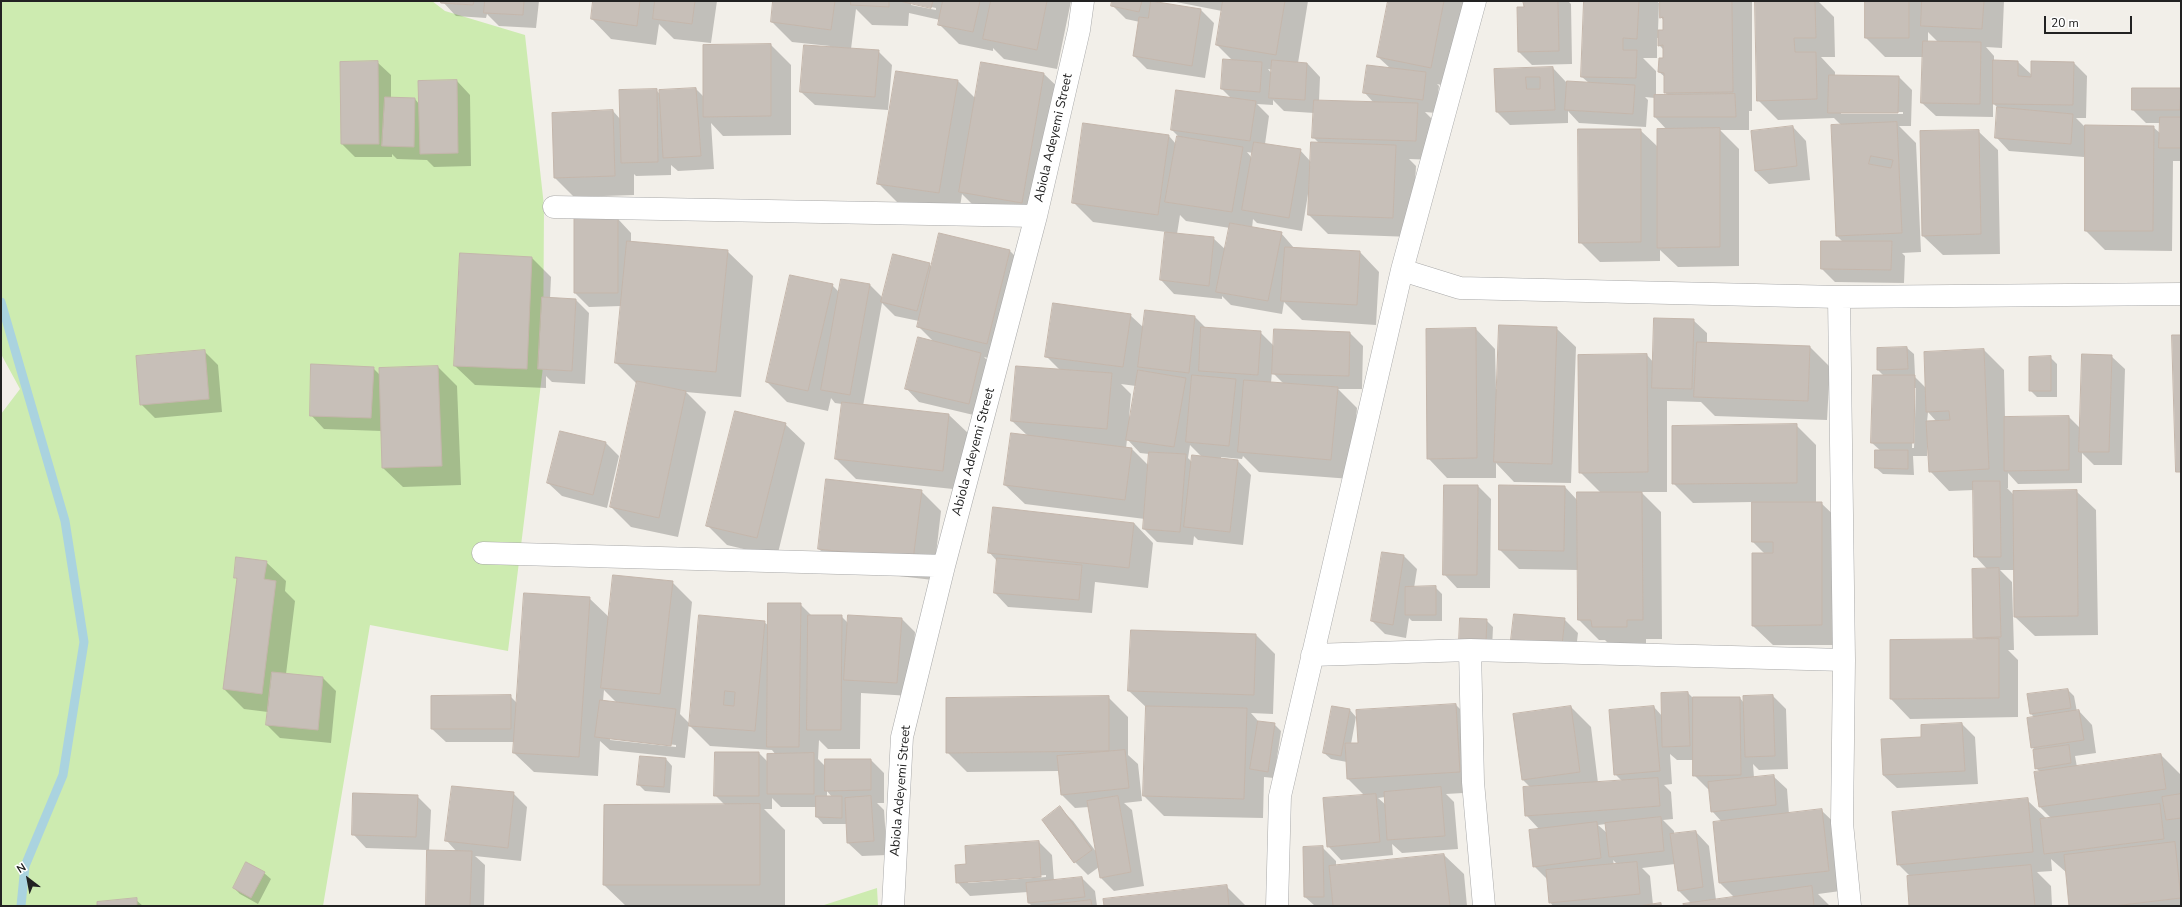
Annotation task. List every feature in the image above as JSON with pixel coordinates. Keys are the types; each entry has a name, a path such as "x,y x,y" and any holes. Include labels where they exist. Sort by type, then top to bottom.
{"street":[{"name":"Abiola Adeyemi Street","path":"893,906 902,737 944,566 1036,216 1079,30 1083,1"},
{"path":"1277,906 1280,796 1402,270 1475,1"},
{"path":"554,207 1036,216"},
{"path":"1402,270 1460,288 1839,297 2181,294"},
{"path":"1839,297 1844,660 1842,823 1850,906"},
{"path":"483,553 944,566"},
{"path":"1312,655 1470,650 1844,660"},
{"path":"1470,650 1473,782 1484,906"}],"green space":[{"path":"1,1 432,1 445,11 525,35 544,206 543,367 508,651 370,625 323,906 1,906 1,414 20,389 1,354"},
{"path":"877,888 878,906 821,906"}],"building":[{"path":"441,1 474,1 473,5 441,3"},
{"path":"485,1 524,1 523,15 484,13"},
{"path":"593,1 640,1 637,26 591,19"},
{"path":"655,1 695,1 692,24 653,19"},
{"path":"773,1 835,1 831,30 771,22"},
{"path":"851,1 889,1 889,7 851,5"},
{"path":"900,1 933,1 931,8"},
{"path":"943,1 980,1 973,32 938,25"},
{"path":"991,1 1047,1 1037,50 983,39"},
{"path":"1112,1 1142,1 1139,12 1111,6"},
{"path":"1151,1 1201,9 1192,66 1133,56 1139,17 1148,18"},
{"path":"1223,1 1285,1 1276,55 1216,45"},
{"path":"1388,1 1444,1 1431,68 1377,57"},
{"path":"1523,1 1558,1 1559,51 1518,52 1517,7 1524,7"},
{"path":"1584,1 1639,1 1637,39 1623,38 1623,50 1637,50 1636,78 1581,77"},
{"path":"1660,1 1732,1 1733,92 1664,93 1664,73 1658,72 1659,58 1663,58 1663,45 1658,46 1658,30 1663,30 1663,17 1660,18"},
{"path":"1755,1 1815,1 1816,38 1794,38 1795,52 1816,52 1817,99 1757,101"},
{"path":"1865,1 1909,1 1909,38 1865,38"},
{"path":"1922,1 1984,1 1982,29 1921,26"},
{"path":"1923,41 1981,42 1980,104 1921,103"},
{"path":"771,44 771,116 703,117 703,45"},
{"path":"804,45 879,50 875,97 800,92"},
{"path":"1223,59 1262,62 1260,92 1221,89"},
{"path":"1272,60 1307,63 1305,100 1269,98"},
{"path":"1993,60 2018,61 2018,76 2031,77 2031,61 2074,62 2073,105 1993,104"},
{"path":"378,61 379,144 341,144 340,62"},
{"path":"981,62 1044,73 1022,203 959,192"},
{"path":"1367,65 1426,72 1423,100 1363,93"},
{"path":"1553,67 1555,110 1496,112 1494,69","holes":["1526,77 1540,77 1540,89 1527,89"]},
{"path":"896,71 958,80 939,193 877,184"},
{"path":"1829,75 1899,76 1898,113 1828,113"},
{"path":"457,80 458,153 420,154 418,81"},
{"path":"1567,81 1635,85 1633,114 1565,110"},
{"path":"696,88 701,156 663,158 659,90"},
{"path":"2132,88 2181,88 2180,110 2132,110"},
{"path":"657,89 658,162 621,163 619,90"},
{"path":"1176,90 1256,101 1250,141 1171,130"},
{"path":"1735,94 1736,117 1654,117 1654,95"},
{"path":"385,97 415,98 414,147 382,146"},
{"path":"1314,100 1418,103 1416,141 1312,138"},
{"path":"1997,107 2073,114 2071,144 1995,138"},
{"path":"613,110 615,176 554,178 552,113"},
{"path":"2160,117 2181,117 2181,148 2159,148"},
{"path":"1897,122 1902,233 1836,236 1831,125","holes":["1871,156 1893,160 1891,168 1869,164"]},
{"path":"1083,123 1169,135 1158,215 1072,203"},
{"path":"2085,125 2154,126 2153,231 2085,231"},
{"path":"1793,126 1797,166 1755,171 1751,131"},
{"path":"1720,128 1720,247 1657,248 1657,129"},
{"path":"1578,129 1641,129 1641,242 1579,243"},
{"path":"1979,130 1981,234 1922,236 1920,131"},
{"path":"1177,136 1243,147 1232,212 1165,202"},
{"path":"1254,142 1301,149 1289,218 1242,210"},
{"path":"1311,142 1396,145 1393,218 1308,215"},
{"path":"618,218 618,293 574,293 574,219"},
{"path":"1230,223 1282,232 1268,301 1216,292"},
{"path":"1165,232 1214,237 1209,286 1160,280"},
{"path":"939,233 1010,250 987,344 917,327"},
{"path":"627,241 728,250 716,372 615,363"},
{"path":"1821,241 1892,241 1891,270 1821,269"},
{"path":"1285,247 1360,251 1357,305 1281,301"},
{"path":"460,253 532,257 527,369 454,366"},
{"path":"893,254 930,263 917,311 881,302"},
{"path":"790,275 833,284 808,391 766,382"},
{"path":"841,279 870,284 850,395 821,390"},
{"path":"542,297 576,299 572,371 538,369"},
{"path":"1053,303 1131,314 1123,367 1045,357"},
{"path":"1145,310 1195,316 1189,373 1138,367"},
{"path":"1654,318 1694,319 1692,389 1652,388"},
{"path":"1499,325 1557,327 1552,464 1494,462"},
{"path":"1201,327 1261,331 1258,375 1199,371"},
{"path":"1476,328 1477,458 1427,459 1426,329"},
{"path":"1274,329 1350,332 1349,376 1272,374"},
{"path":"2172,335 2181,335 2181,472 2176,472"},
{"path":"918,337 981,353 969,404 905,389"},
{"path":"1697,342 1810,346 1808,401 1694,397"},
{"path":"1907,347 1908,369 1877,370 1877,348"},
{"path":"1984,349 1989,469 1929,472 1926,421 1950,420 1949,411 1926,412 1924,352"},
{"path":"205,350 209,399 140,405 136,356"},
{"path":"1647,354 1648,472 1579,473 1578,355"},
{"path":"2082,354 2112,355 2109,452 2079,452"},
{"path":"2051,356 2051,391 2029,391 2029,357"},
{"path":"311,364 374,367 371,418 310,416"},
{"path":"438,366 442,466 382,468 379,368"},
{"path":"1016,366 1112,373 1107,429 1011,421"},
{"path":"1138,370 1186,378 1174,447 1126,440"},
{"path":"1192,375 1236,379 1229,446 1186,442"},
{"path":"1873,375 1915,375 1914,443 1871,443"},
{"path":"1244,380 1338,387 1331,460 1238,452"},
{"path":"637,381 686,391 659,518 610,507"},
{"path":"842,402 949,414 943,471 835,459"},
{"path":"735,411 786,423 757,538 706,526"},
{"path":"2069,416 2069,470 2004,471 2004,417"},
{"path":"1797,424 1797,483 1672,484 1672,426"},
{"path":"560,431 606,442 593,495 547,483"},
{"path":"1011,433 1132,448 1125,500 1004,485"},
{"path":"1875,450 1908,450 1908,469 1875,468"},
{"path":"1149,452 1186,454 1180,532 1143,529"},
{"path":"1192,455 1238,460 1230,532 1184,527"},
{"path":"826,479 922,490 913,560 818,549"},
{"path":"1973,481 2000,481 2001,557 1974,557"},
{"path":"1444,485 1478,485 1477,575 1443,575"},
{"path":"1499,485 1565,486 1564,551 1499,550"},
{"path":"2077,490 2078,616 2014,617 2013,491"},
{"path":"1577,492 1642,492 1643,620 1627,620 1627,627 1592,627 1591,620 1578,620"},
{"path":"1752,502 1822,502 1822,625 1752,626 1752,553 1773,553 1773,542 1752,542"},
{"path":"993,507 1134,523 1129,568 988,553"},
{"path":"1382,552 1404,555 1393,625 1371,621"},
{"path":"236,557 267,561 264,579 276,581 262,694 223,689 237,578 234,578"},
{"path":"997,558 1082,565 1079,600 994,593"},
{"path":"1999,568 2001,637 1973,638 1972,569"},
{"path":"613,575 673,581 660,694 601,688"},
{"path":"1436,586 1436,615 1405,615 1405,587"},
{"path":"524,593 590,597 579,757 513,753"},
{"path":"768,603 801,603 799,747 767,747"},
{"path":"1514,614 1565,618 1562,645 1511,640"},
{"path":"699,615 765,621 755,731 689,726","holes":["725,691 735,692 734,706 724,705"]},
{"path":"808,615 842,615 841,730 807,730"},
{"path":"848,615 902,618 897,683 844,680"},
{"path":"1460,618 1487,619 1486,643 1459,642"},
{"path":"1131,630 1256,634 1254,695 1128,691"},
{"path":"1999,639 1999,698 1890,699 1890,640"},
{"path":"272,672 323,677 318,730 266,725"},
{"path":"2068,689 2071,708 2030,714 2027,694"},
{"path":"1688,692 1690,746 1662,747 1661,693"},
{"path":"511,695 511,729 431,729 431,696"},
{"path":"1773,695 1775,756 1745,757 1743,696"},
{"path":"1109,696 1109,751 946,753 946,698"},
{"path":"1693,697 1740,697 1741,775 1693,776"},
{"path":"600,700 676,709 671,746 595,737"},
{"path":"1456,704 1460,772 1347,779 1345,743 1358,743 1356,710"},
{"path":"1146,706 1247,708 1244,799 1143,796"},
{"path":"1332,706 1350,709 1341,756 1323,753"},
{"path":"1571,706 1580,772 1522,780 1513,714"},
{"path":"1654,706 1660,771 1614,775 1609,710"},
{"path":"2079,710 2084,740 2031,748 2027,718"},
{"path":"1258,721 1275,723 1268,772 1250,769"},
{"path":"1962,723 1965,771 1883,775 1881,739 1921,737 1921,725"},
{"path":"2069,745 2071,763 2035,769 2033,750"},
{"path":"1125,750 1129,788 1061,795 1057,756"},
{"path":"715,752 759,752 759,796 714,796"},
{"path":"814,753 814,794 767,794 767,754"},
{"path":"2161,754 2166,789 2039,807 2034,772"},
{"path":"640,756 666,758 664,787 637,785"},
{"path":"825,759 871,759 871,790 825,791"},
{"path":"1774,775 1776,805 1711,812 1708,782"},
{"path":"1658,778 1660,806 1525,816 1523,787"},
{"path":"452,786 514,792 508,848 445,841"},
{"path":"1441,787 1445,836 1387,840 1384,792"},
{"path":"353,793 418,795 416,837 352,835"},
{"path":"1376,794 1380,842 1327,847 1323,798"},
{"path":"2181,794 2181,818 2166,820 2162,797"},
{"path":"816,796 842,796 842,818 816,817"},
{"path":"871,796 874,841 847,843 845,798"},
{"path":"1118,796 1131,872 1100,878 1087,801"},
{"path":"2028,798 2033,852 1897,865 1892,812"},
{"path":"760,804 760,885 603,885 604,805"},
{"path":"2160,804 2164,839 2044,854 2040,819"},
{"path":"1060,806 1092,850 1074,863 1042,820"},
{"path":"1822,809 1829,871 1719,883 1713,822"},
{"path":"1661,817 1664,851 1609,857 1605,823"},
{"path":"1597,822 1601,858 1533,867 1529,830"},
{"path":"1696,831 1703,887 1678,891 1670,834"},
{"path":"1039,841 1041,877 956,883 955,865 966,864 965,846"},
{"path":"2175,842 2181,898 2114,906 2069,906 2064,855"},
{"path":"1323,846 1324,897 1304,897 1303,847"},
{"path":"427,850 472,851 470,906 426,906"},
{"path":"1444,854 1450,906 1333,906 1329,866"},
{"path":"246,862 265,872 251,898 233,888"},
{"path":"1637,862 1640,894 1549,903 1546,870"},
{"path":"2031,865 2035,906 1909,906 1907,876"},
{"path":"1082,877 1085,897 1028,903 1026,883"},
{"path":"1227,885 1229,906 1104,906 1103,899"},
{"path":"1812,886 1814,906 1684,906 1683,904"},
{"path":"137,898 137,906 97,906 97,902"},
{"path":"1091,900 1092,906 1039,906"},
{"path":"1661,903 1661,906 1639,906"}],"waterway":[{"path":"1,302 65,521 84,642 63,775 25,866 21,906"}]}
